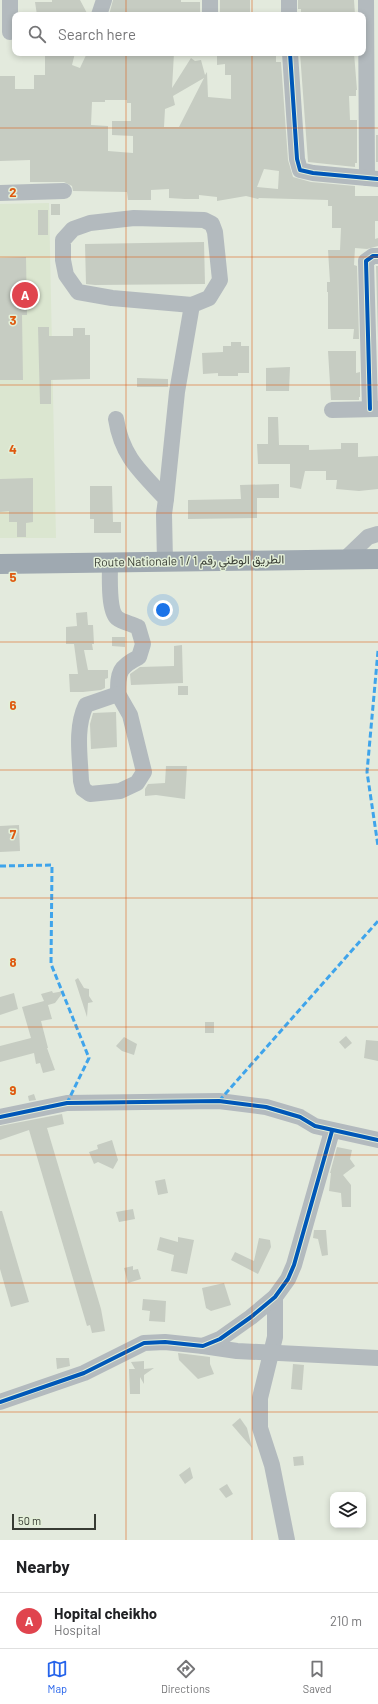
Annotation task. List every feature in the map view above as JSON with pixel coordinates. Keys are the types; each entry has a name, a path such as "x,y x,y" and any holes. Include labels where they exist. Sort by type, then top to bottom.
{"main road":[{"name":"Route Nationale 1 / الطريق الوطني رقم 1","path":"0,564 378,559"}],"street":[{"path":"8,32 10,0"},
{"path":"100,12 104,0"},
{"path":"210,0 210,12"},
{"path":"289,0 289,12"},
{"path":"290,56 297,159 300,170 313,174 373,178 369,33 366,0"},
{"path":"0,193 64,192"},
{"path":"134,218 204,220 212,224 215,232 220,280 209,298 192,305 112,298 78,292 66,275 63,260 63,240 73,229 90,223 134,218"},
{"path":"332,410 374,409 366,261 373,256 378,256"},
{"path":"165,562 164,514 177,392 192,305"},
{"path":"116,419 119,436 133,464 166,499"},
{"path":"345,560 368,536 378,534"},
{"path":"110,562 111,601 113,612 118,618 138,627 143,644 139,657 125,664 118,678 118,694 130,715 144,772 137,783 120,791 90,794 83,789 81,781 79,724 81,714 86,705 118,694"},
{"path":"0,1117 67,1103 220,1101 266,1107 300,1117 315,1126 378,1140"},
{"path":"203,1346 220,1339 251,1317 275,1297 288,1279 294,1265 332,1131"},
{"path":"275,1297 275,1337 260,1398 260,1428 272,1465 287,1540"},
{"path":"0,1402 84,1373 144,1343 165,1342 237,1351 378,1358"}],"shaded area":[{"path":"49,203 56,538 0,538 0,204"}],"building":[{"path":"52,0 80,0 86,12 37,12 35,2 52,2"},
{"path":"113,0 181,0 181,2 200,2 200,12 110,12"},
{"path":"220,0 250,0 250,12 220,12"},
{"path":"298,0 354,0 355,12 301,12 301,9 298,9"},
{"path":"45,56 74,56 72,65 80,68 86,56 174,56 172,88 191,58 195,61 201,60 205,75 207,72 208,97 231,99 231,75 225,75 225,64 217,65 217,56 276,56 276,62 281,62 288,160 293,177 311,182 355,186 355,196 378,196 378,221 375,221 375,239 378,238 378,246 367,249 355,248 354,265 357,266 359,339 353,339 354,329 328,329 327,282 330,282 328,250 340,250 341,228 332,228 332,206 328,206 328,200 258,199 246,196 217,201 217,197 199,195 199,199 169,198 169,189 151,190 151,200 128,200 127,192 73,191 72,186 64,182 30,182 30,160 0,161 0,76 15,76 15,89 34,89 34,75 45,75","holes":["204,78 179,127 164,127 165,109 175,105 173,96","105,100 127,100 127,103 131,103 131,121 112,121 112,135 133,136 133,153 108,151 108,126 91,125 92,102 105,102","264,169 279,171 278,189 257,187"]},
{"path":"300,56 354,56 357,90 356,96 349,96 350,120 357,120 357,163 355,163 355,167 308,162"},
{"path":"376,135 378,135 378,162 376,162"},
{"path":"51,204 60,204 60,215 51,215"},
{"path":"38,210 48,210 48,235 38,235"},
{"path":"204,242 205,284 86,284 85,244"},
{"path":"26,257 27,315 22,315 23,380 0,380 0,258"},
{"path":"376,266 378,266 378,338"},
{"path":"38,327 49,327 49,336 73,336 73,328 85,328 85,335 90,335 90,379 51,380 51,404 40,404"},
{"path":"231,342 241,342 241,346 249,346 249,373 238,373 238,376 218,376 218,373 203,374 202,353 223,352 223,346 231,346"},
{"path":"328,351 356,351 356,373 360,372 359,400 331,400"},
{"path":"290,367 289,391 266,391 266,368"},
{"path":"137,378 168,379 168,387 137,387"},
{"path":"268,417 278,417 279,445 309,445 309,450 341,449 341,443 358,443 358,457 378,456 378,489 359,491 336,489 337,480 326,480 326,471 305,471 301,489 290,487 290,464 258,464 257,444 268,444"},
{"path":"33,478 33,522 26,523 26,537 17,537 17,522 9,522 9,511 0,512 0,479"},
{"path":"279,484 279,498 257,498 257,518 188,519 188,500 241,499 240,485"},
{"path":"90,486 112,486 113,522 121,522 121,533 94,533 94,519 90,519"},
{"path":"87,612 88,625 93,625 94,644 92,644 93,650 84,650 88,670 108,670 108,678 105,679 105,688 101,690 70,692 69,674 78,674 74,644 66,644 66,627 77,626 76,613"},
{"path":"112,637 125,637 125,647 112,646"},
{"path":"182,645 183,683 131,685 130,674 140,667 174,666 174,646"},
{"path":"178,686 188,686 188,695 178,695"},
{"path":"116,712 117,747 91,749 90,724 93,713"},
{"path":"166,766 187,766 185,799 156,795 145,796 145,789 148,784 165,783"},
{"path":"19,825 20,851 0,852 0,826"},
{"path":"78,978 84,988 89,989 89,996 93,1002 88,1003 87,1017 75,980"},
{"path":"52,991 53,993 64,991 55,1003 48,1005 52,1019 41,1021 47,1048 55,1070 43,1073 40,1063 36,1064 34,1053 0,1062 0,1046 31,1038 22,1007 44,1001 41,994"},
{"path":"14,993 18,1009 0,1015 0,997"},
{"path":"205,1022 214,1022 214,1033 205,1033"},
{"path":"346,1036 352,1043 345,1049 339,1042"},
{"path":"124,1037 137,1044 134,1055 122,1051 116,1046"},
{"path":"366,1040 378,1041 378,1061 364,1058"},
{"path":"34,1094 36,1100 29,1101 28,1096"},
{"path":"62,1114 64,1124 47,1128 101,1309 105,1331 92,1333 90,1325 87,1326 29,1130 0,1140 0,1126"},
{"path":"112,1140 118,1160 113,1169 98,1162 94,1164 89,1152 98,1149 97,1145"},
{"path":"337,1147 352,1150 350,1159 355,1166 343,1175 351,1185 351,1207 342,1207 341,1193 329,1191 330,1173"},
{"path":"165,1179 168,1193 158,1195 155,1181"},
{"path":"133,1209 135,1219 119,1222 116,1212"},
{"path":"0,1211 2,1211 29,1302 11,1307 0,1269"},
{"path":"314,1230 326,1230 328,1255 322,1256 318,1239 313,1238"},
{"path":"160,1237 178,1242 178,1237 194,1240 187,1274 171,1271 174,1255 157,1250"},
{"path":"259,1238 270,1240 271,1247 258,1274 231,1260 235,1252 254,1261"},
{"path":"133,1266 133,1270 138,1269 141,1279 128,1283 124,1268"},
{"path":"224,1283 231,1305 211,1311 206,1308 202,1288"},
{"path":"143,1299 166,1301 165,1322 149,1321 150,1311 142,1310"},
{"path":"178,1353 210,1357 210,1364 214,1374 198,1379 179,1360"},
{"path":"56,1358 69,1358 70,1366 57,1369"},
{"path":"144,1361 144,1369 154,1368 144,1375 144,1384 140,1377 140,1394 130,1394 129,1369 135,1369 131,1362"},
{"path":"293,1364 304,1365 302,1390 291,1389"},
{"path":"240,1418 247,1428 252,1448 232,1425"},
{"path":"303,1456 304,1465 294,1466 293,1457"},
{"path":"190,1467 193,1478 185,1484 179,1475"},
{"path":"227,1484 233,1494 226,1498 219,1489"}],"marked path":[{"path":"378,651 367,772 378,846"},
{"path":"0,866 52,865 51,964 89,1058 67,1103"},
{"path":"219,1101 378,921"}],"cycle path":[{"path":"290,56 297,159 300,170 313,173 378,179"},
{"path":"370,409 366,261 373,256 378,256"},
{"path":"0,1117 67,1103 219,1101 266,1107 300,1117 315,1126 378,1140"},
{"path":"0,1402 84,1373 144,1343 165,1342 203,1346 220,1339 251,1317 275,1297 288,1279 294,1265 332,1131"}],"place":[{"name":"Hopital cheikho","path":"25,295"}]}
